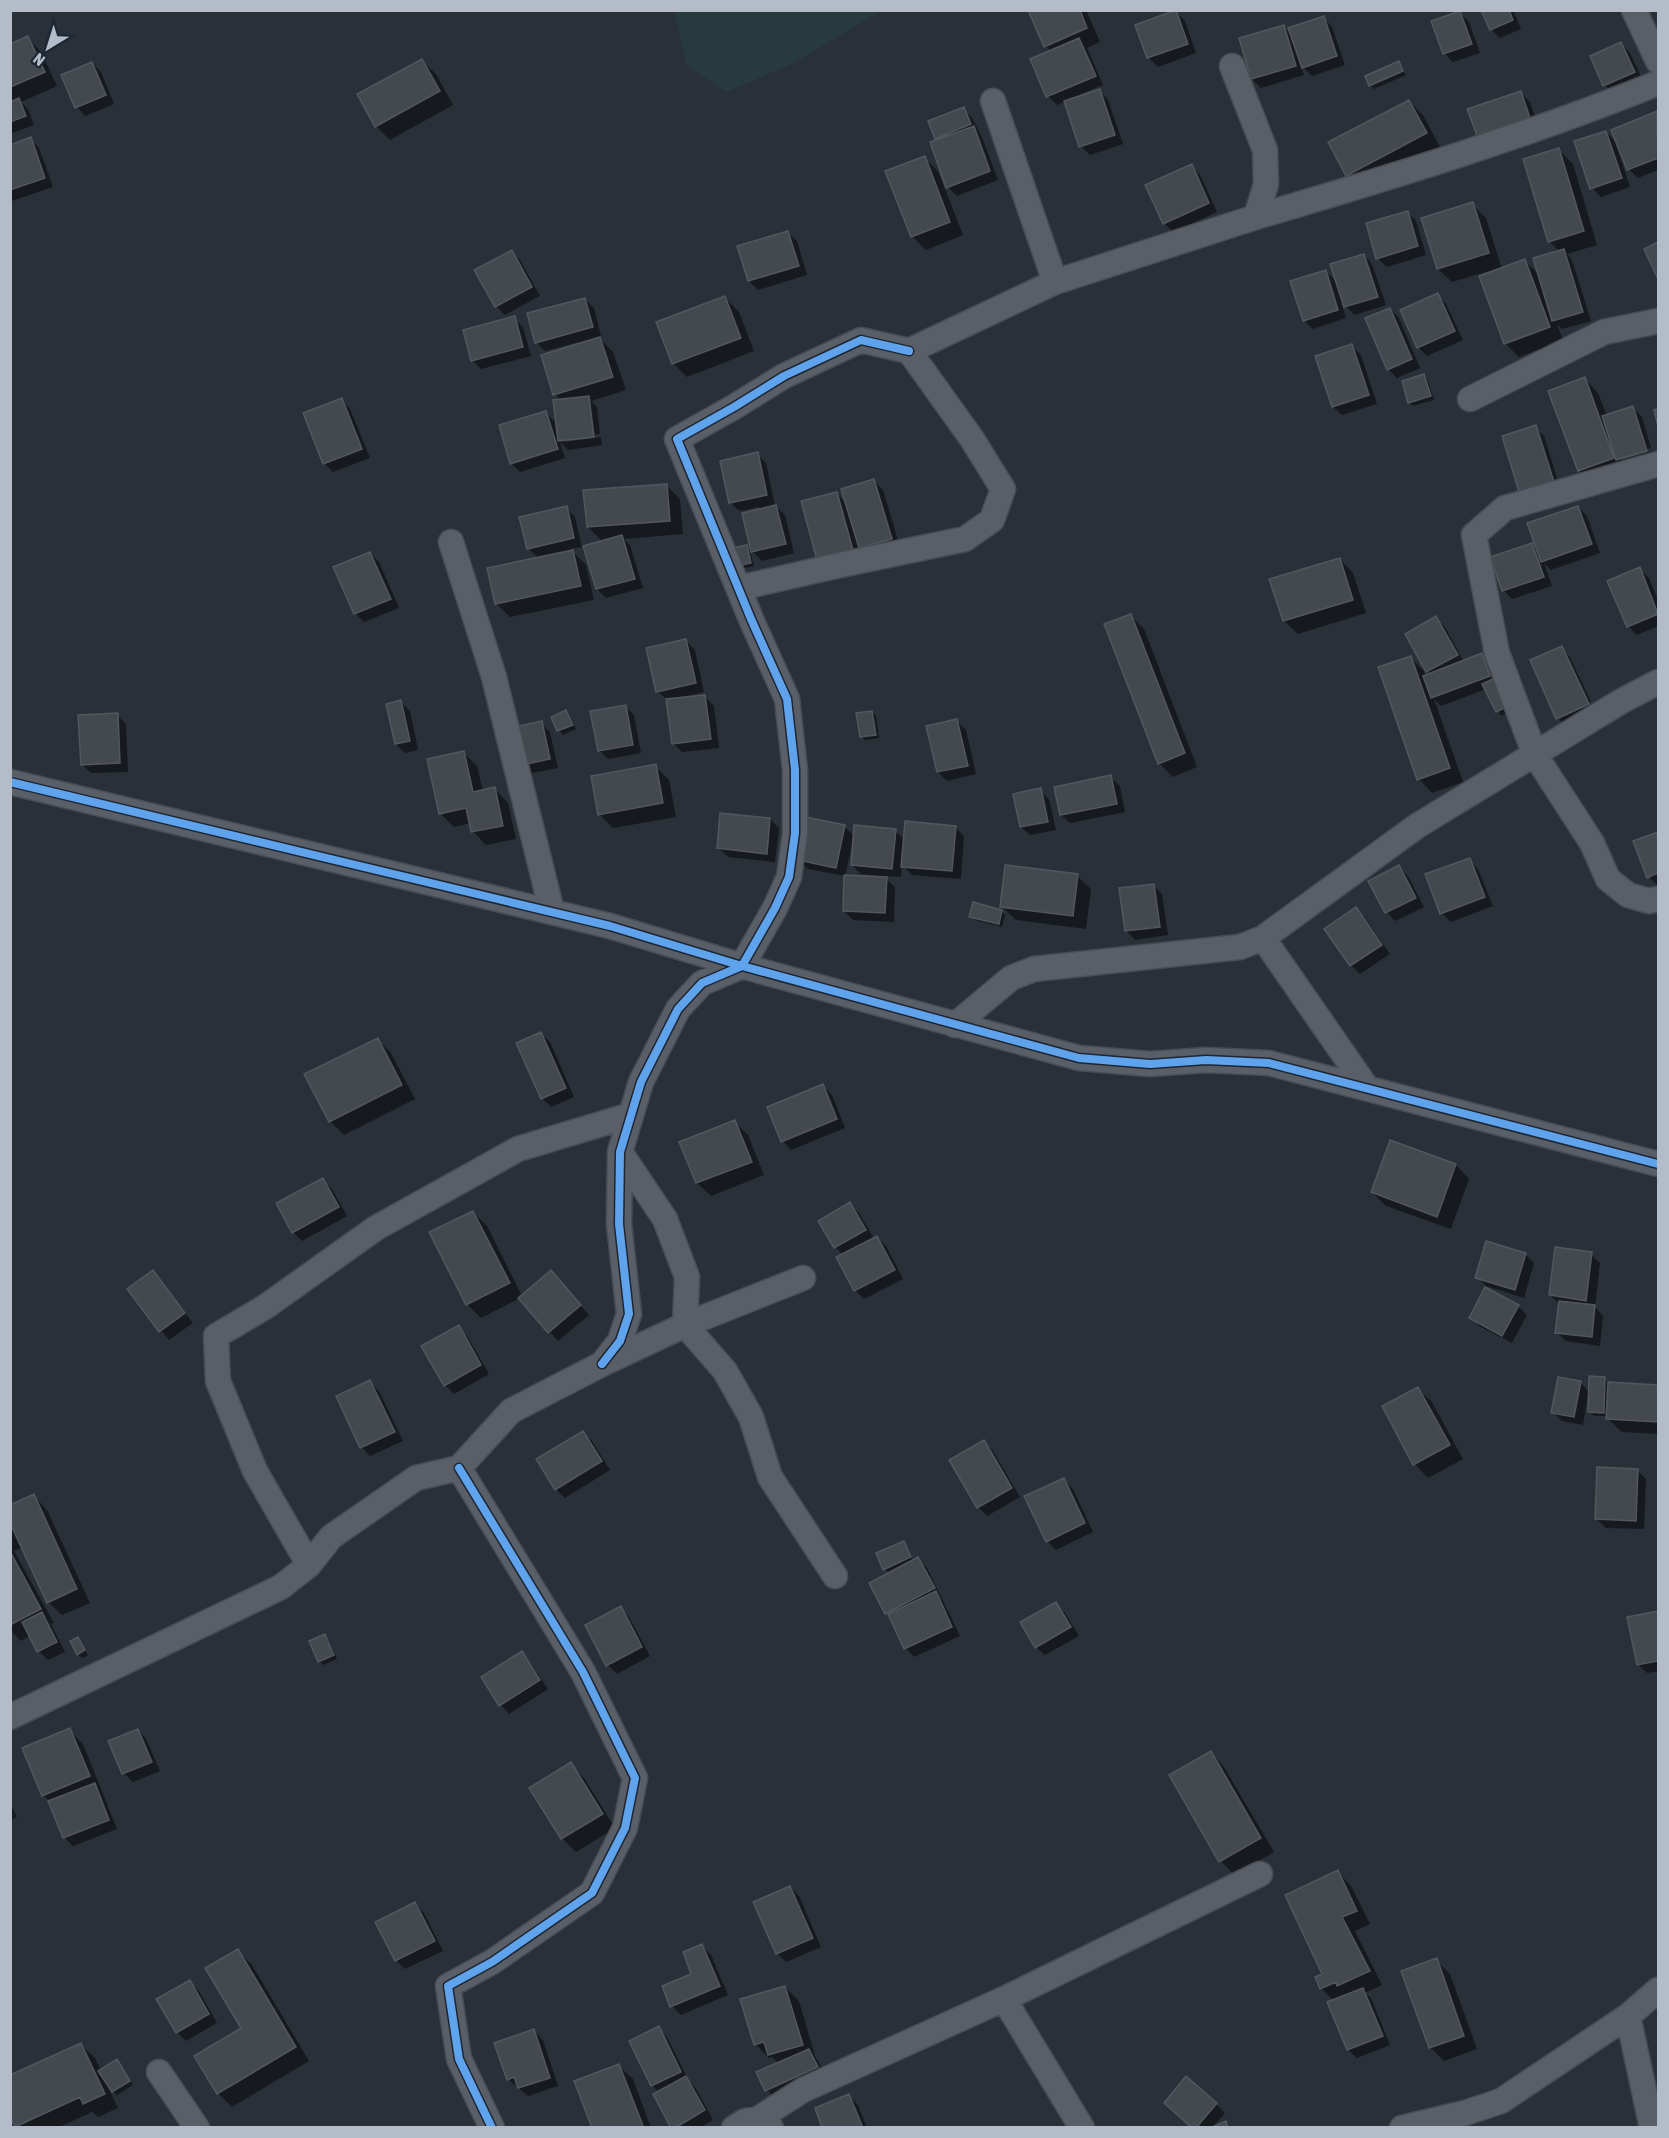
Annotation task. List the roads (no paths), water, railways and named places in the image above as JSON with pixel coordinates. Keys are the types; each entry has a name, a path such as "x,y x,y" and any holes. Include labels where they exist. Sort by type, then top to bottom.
{"street":[{"path":"1634,10 1659,61"},
{"path":"1233,66 1265,150 1266,184 1256,217"},
{"path":"602,1364 620,1341 629,1314 619,1224 620,1152 641,1082 678,1009 702,983 742,966 775,908 789,877 795,833 795,771 787,699 677,439 784,376 861,340 909,351 1055,282 1498,142 1603,106 1659,83"},
{"path":"993,101 1055,282"},
{"path":"1470,399 1604,332 1659,321"},
{"path":"739,588 965,539 992,520 1003,489 972,439 909,351"},
{"path":"1659,464 1505,508 1474,535 1497,653 1535,755 1592,843 1608,879 1628,895 1649,901 1659,899"},
{"path":"451,542 494,677 552,912"},
{"path":"955,1025 1011,978 1034,969 1240,947 1263,938 1417,826 1620,702 1659,682"},
{"path":"10,782 610,926 742,966 1079,1058 1150,1064 1206,1060 1269,1063 1659,1164"},
{"path":"1263,938 1367,1088"},
{"path":"309,1565 255,1471 218,1381 216,1336 265,1307 376,1228 518,1149 631,1115"},
{"path":"620,1152 665,1219 687,1277 685,1325 725,1371 751,1416 771,1477 835,1576"},
{"path":"10,1717 281,1587 309,1565 331,1537 416,1478 459,1468 511,1411 602,1364 685,1325 803,1278"},
{"path":"459,1468 583,1672 635,1778 625,1828 592,1893 492,1962 448,1986 459,2059 492,2127"},
{"path":"734,2127 745,2121 765,2123 803,2090 1004,1999 1260,1874"},
{"path":"1402,2127 1466,2113 1501,2100 1628,2016 1659,1990"},
{"path":"1004,1999 1082,2127"},
{"path":"1628,2016 1652,2127"},
{"path":"159,2072 196,2127"}]}
